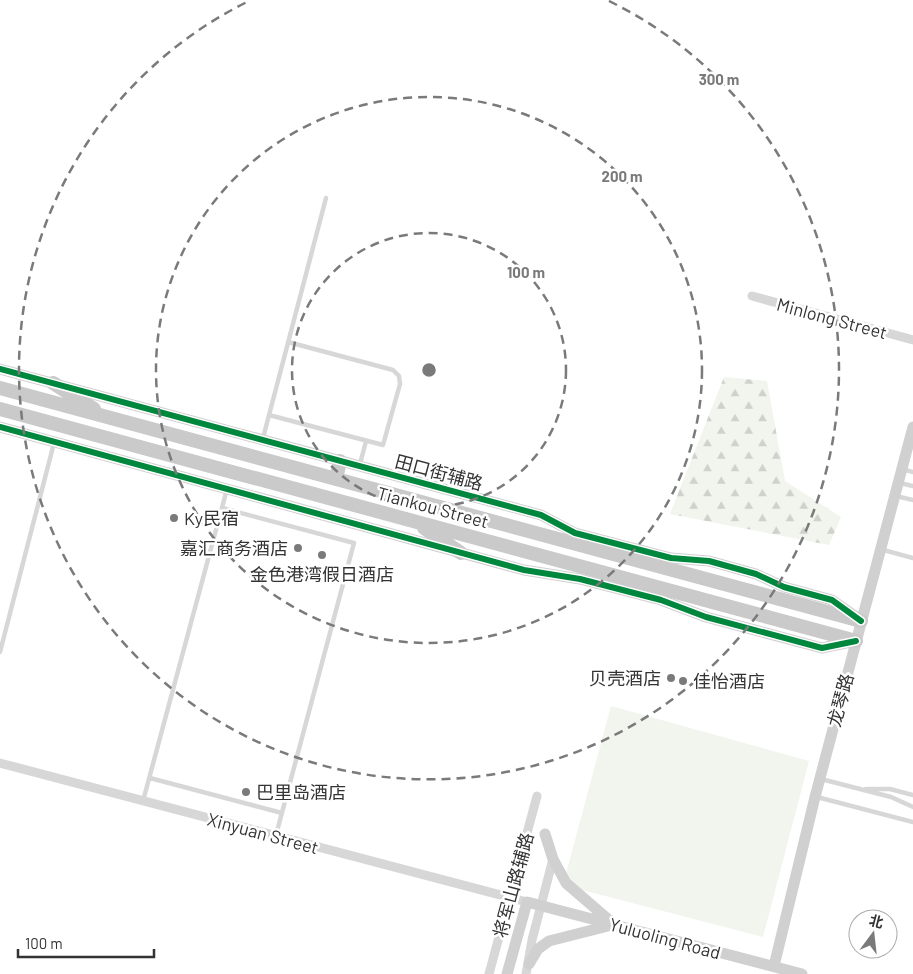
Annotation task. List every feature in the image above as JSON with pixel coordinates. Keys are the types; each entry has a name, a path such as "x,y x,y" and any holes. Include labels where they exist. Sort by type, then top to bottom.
{"main road":[{"path":"53,383 107,417"},
{"name":"Tiankou Street","path":"0,388 861,621"},
{"name":"Tiankou Street","path":"0,409 856,640"},
{"path":"336,479 340,461"},
{"path":"413,520 461,553"}],"street":[{"name":"Minlong Street","path":"752,296 913,340"},
{"name":"田口街辅路","path":"0,369 541,515 576,533 671,558 709,560 756,574 784,587 832,600 861,621"},
{"path":"0,427 524,570 580,579 661,600 706,617 822,648 856,640"},
{"name":"龙琴路","path":"773,970 815,797 880,549 898,482 907,470 913,427"},
{"name":"Xinyuan Street","path":"0,763 527,902"},
{"name":"将军山路辅路","path":"489,974 537,796"},
{"path":"545,834 554,859 566,883 613,924"},
{"name":"将军山路辅路","path":"527,969 532,940 554,859"},
{"path":"507,974 527,902"},
{"name":"Yuluoling Road","path":"527,902 613,924 773,970 802,974"},
{"path":"527,969 538,949 549,941 613,924"}],"lane":[{"path":"262,440 326,198"},
{"path":"269,415 383,445 400,384 398,376 393,370 288,342"},
{"path":"359,466 366,441"},
{"path":"0,652 54,442"},
{"path":"898,482 913,486"},
{"path":"143,801 227,489"},
{"path":"895,496 913,500"},
{"path":"222,508 354,544 275,836"},
{"path":"880,549 910,557 913,562"},
{"path":"150,778 282,813"},
{"path":"820,779 891,797 913,807"},
{"path":"857,789 890,789 913,795"},
{"path":"815,797 913,822"}],"green space":[{"path":"724,377 767,381 785,481 841,517 829,545 670,514"},
{"path":"611,706 809,761 763,937 563,885"}],"cycle path":[{"path":"0,369 541,515 575,533 671,558 709,561 756,574 784,587 832,600 861,621"},
{"path":"0,427 524,570 580,579 661,600 706,617 822,648 856,641"}],"place":[{"name":"Ky民宿","path":"174,518"},
{"name":"嘉汇商务酒店","path":"298,548"},
{"name":"金色港湾假日酒店","path":"322,555"},
{"name":"贝壳酒店","path":"671,678"},
{"name":"佳怡酒店","path":"683,681"},
{"name":"巴里岛酒店","path":"246,792"}]}
